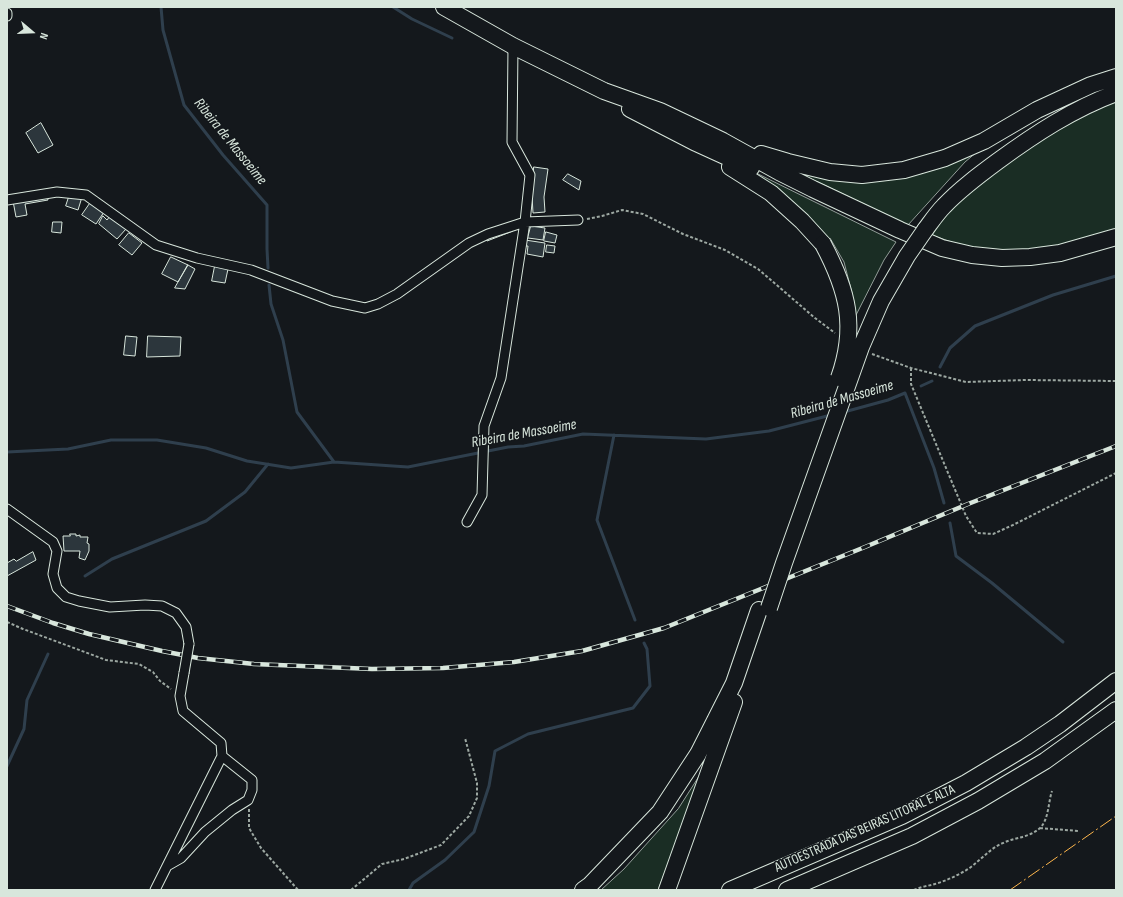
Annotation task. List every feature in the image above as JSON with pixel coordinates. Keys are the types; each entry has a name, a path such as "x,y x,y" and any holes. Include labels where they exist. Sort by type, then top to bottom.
{"highway":[{"path":"444,7 513,46 604,91 660,111 723,141 813,189 942,248 972,255 1002,258 1030,257 1060,253 1116,237"},
{"path":"723,141 788,162 830,172 862,175 904,170 945,158 984,141 1037,110 1091,85 1116,77"},
{"path":"604,91 630,109 694,142 895,238 928,252 969,264 1014,267 1059,261 1116,246"},
{"path":"583,890 590,885 660,812 698,754 734,683 786,555 861,347 881,301 907,256 944,206 972,181 1014,149 1060,119 1094,101 1116,93"},
{"path":"667,890 764,609 842,368 847,350 849,332 848,309 842,284 823,244 802,221 771,193 727,166 694,142"},
{"name":"AUTOESTRADA DAS BEIRAS LITORAL E ALTA","path":"730,890 902,816 966,783 1026,747 1060,724 1116,681"},
{"name":"AUTOESTRADA DAS BEIRAS LITORAL E ALTA","path":"787,890 912,836 978,801 1045,761 1116,710"}],"street":[{"path":"467,522 482,495 484,426 501,378 525,222 530,175 512,142 513,46"},
{"path":"7,200 57,192 86,195 156,245 197,258 251,270 332,301 365,308 378,304 397,294 468,243 488,234 525,222 578,220"},
{"path":"7,509 53,542 57,551 53,574 57,588 66,597 110,607 145,605 162,606 176,614 186,627 189,644 180,696 183,710 221,743 222,756 155,890"},
{"path":"167,866 180,858 210,828 232,810 248,800 252,790 252,780 222,756"}],"path":[{"path":"912,368 911,384 966,516 977,533 993,534 1013,526 1116,473"},
{"path":"7,622 106,660 139,664 153,672 160,681 180,696"},
{"path":"351,890 382,864 404,859 441,845 469,816 478,798 477,783 465,738"},
{"path":"914,890 942,882 965,871 1002,843 1029,836 1040,828 1047,816 1052,791"},
{"path":"248,800 250,828 261,848 298,890"},
{"path":"1040,828 1078,830"}],"green space":[{"path":"1116,98 1116,230 1050,248 1006,252 966,247 928,234 950,208 1009,159 1069,119"},
{"path":"984,146 965,162 908,225 780,164 851,177"},
{"path":"750,170 896,242 884,260 853,321 852,293 844,262 830,238 828,240 821,229 802,210"},
{"path":"705,767 658,890 601,890 624,869 678,809"}],"building":[{"path":"41,123 53,145 38,153 26,133"},
{"path":"534,167 548,169 544,197 545,212 533,213 532,196"},
{"path":"568,174 581,181 579,190 563,180"},
{"path":"70,194 82,197 78,210 66,206"},
{"path":"47,195 48,200 25,204 27,215 16,217 13,201"},
{"path":"91,202 104,212 96,224 82,215"},
{"path":"103,216 107,220 110,216 126,229 117,239 99,224"},
{"path":"53,222 62,222 61,233 52,232"},
{"path":"531,226 545,228 543,240 528,238"},
{"path":"511,228 513,231 487,241 485,237"},
{"path":"546,232 557,235 555,243 544,241"},
{"path":"129,233 142,243 132,255 119,245"},
{"path":"525,240 545,243 543,257 527,254 528,246 524,246"},
{"path":"547,245 555,246 554,253 546,252"},
{"path":"171,257 188,265 178,282 162,274"},
{"path":"188,265 195,269 185,289 175,288"},
{"path":"215,266 228,269 225,283 212,281"},
{"path":"126,336 137,337 135,356 124,355"},
{"path":"148,336 181,337 180,356 147,357"},
{"path":"70,534 76,534 76,536 80,535 80,537 88,537 87,543 89,544 89,551 85,560 79,558 80,551 64,551 63,536 70,536"},
{"path":"33,552 36,560 7,576 7,563 14,559 16,561"}],"waterway":[{"name":"Ribeira de Massoeime","path":"161,7 163,30 184,105 223,155 267,205 268,268"},
{"path":"393,7 412,19 452,38"},
{"name":"Ribeira de Massoeime","path":"940,367 950,348 975,326 1053,295 1116,276"},
{"name":"Ribeira de Massoeime","path":"269,285 271,304 283,340 297,412 334,462 408,467 583,434 706,439 769,431 831,415"},
{"name":"Ribeira de Massoeime","path":"921,386 932,381"},
{"path":"844,412 888,400 905,393 934,468 944,503"},
{"path":"614,435 597,520 635,620"},
{"path":"7,452 68,449 111,440 157,440 206,448 247,461 291,468 334,462"},
{"path":"85,576 112,559 206,521 245,492 268,464"},
{"path":"950,523 956,556 992,583 1063,642"},
{"path":"409,890 413,883 445,860 474,832 489,786 495,751 528,734 633,708 650,686 647,649 644,643"},
{"path":"7,766 24,729 27,700 48,654"}],"railway":[{"path":"7,606 53,623 89,634 198,658 254,664 372,669 443,668 514,662 582,651 664,628 968,504 1116,446"}],"power":[{"path":"1010,890 1116,816"}]}
